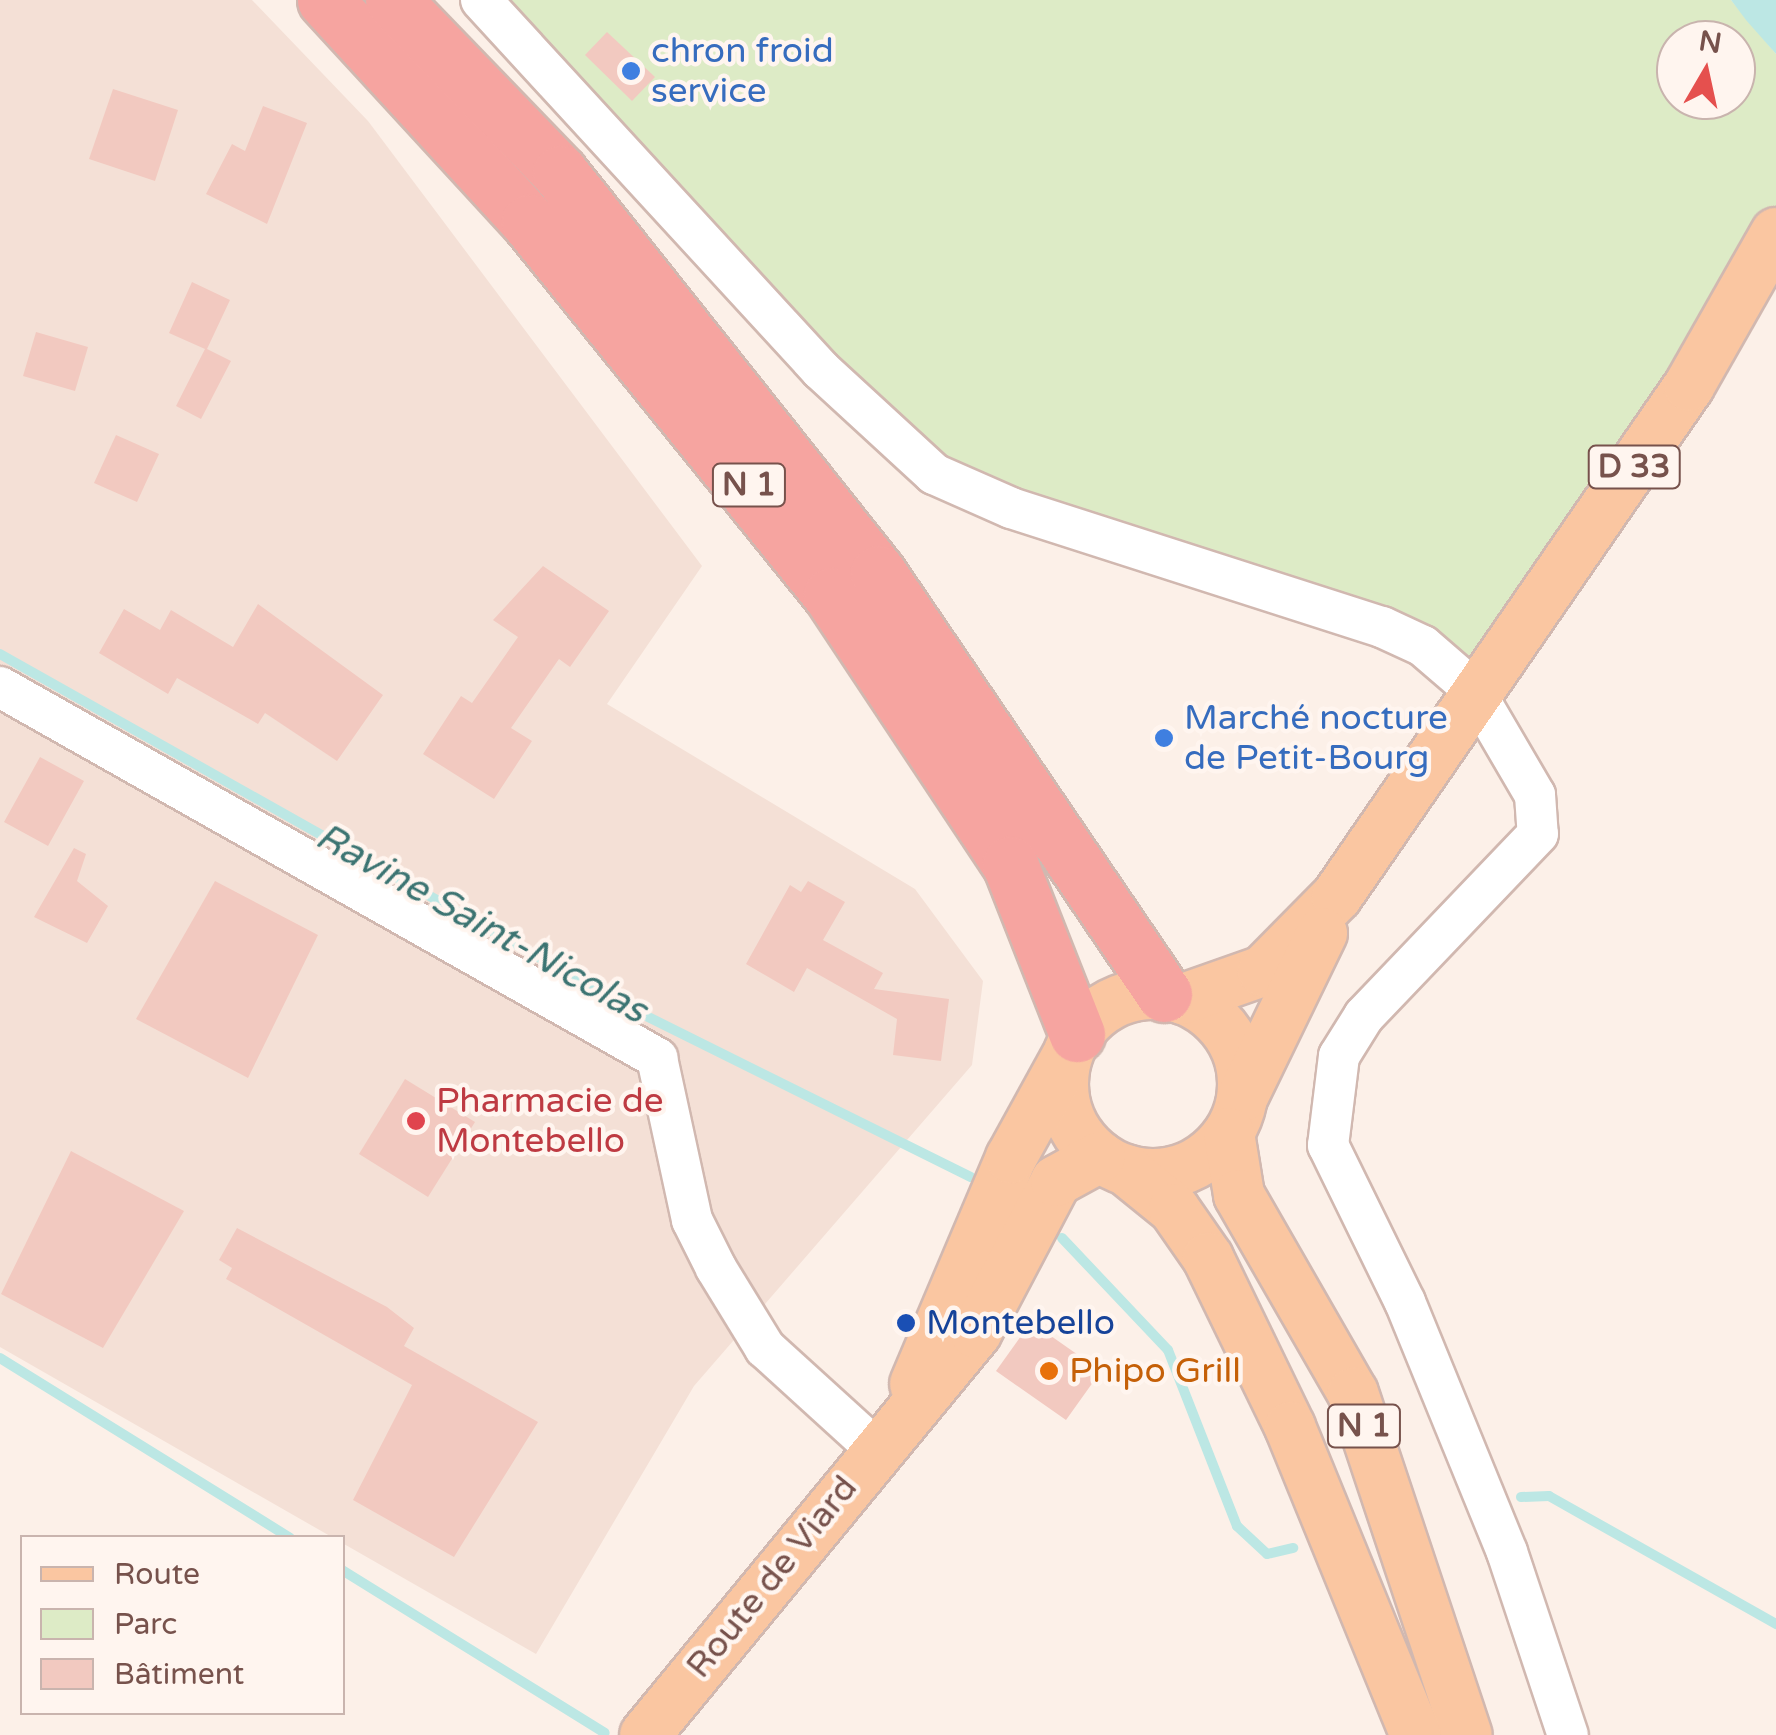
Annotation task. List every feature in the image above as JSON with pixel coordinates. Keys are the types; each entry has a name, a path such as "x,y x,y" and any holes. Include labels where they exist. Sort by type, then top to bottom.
{"highway":[{"name":"N 1","path":"324,0 529,222 831,595 1010,864 1072,1046"},
{"name":"N 1","path":"394,0 560,173 878,573 1174,997"}],"main road":[{"name":"D 33","path":"1236,1115 1337,896 1473,689 1689,386 1776,233"},
{"name":"D 33","path":"1174,997 1263,971 1337,896"},
{"path":"1072,1046 1106,1007 1174,997"},
{"name":"N 1","path":"1174,997 1230,1037 1239,1195 1353,1393 1467,1735"},
{"name":"N 1","path":"1072,1046 1067,1113 1113,1164 1174,1209 1208,1258 1290,1427 1416,1735"},
{"name":"Route de Viard","path":"888,1434 1011,1158 1072,1046"},
{"path":"1113,1164 1184,1168 1236,1115"},
{"name":"Route de Viard","path":"644,1735 888,1434 976,1333 1048,1192 1078,1163 1113,1164"}],"street":[{"path":"481,0 821,370 934,474 1011,508 1382,626 1423,646 1473,689 1535,795 1538,834 1364,1016 1340,1056 1328,1146 1405,1302 1500,1534 1568,1735"},
{"path":"0,687 657,1058 692,1220 765,1348 888,1434"}],"shaded area":[{"path":"0,0 252,0 368,121 702,566 607,704 915,889 983,981 972,1065 694,1386 536,1654 345,1545 345,1535 328,1535 0,1347"}],"green space":[{"path":"481,0 1731,0 1748,20 1656,20 1656,120 1756,120 1756,30 1776,54 1776,228 1473,689 1423,646 934,474"}],"water":[{"path":"1731,0 1776,0 1776,54 1756,31 1756,20 1746,20"}],"building":[{"path":"607,32 655,77 632,101 585,55"},
{"path":"113,89 178,110 155,181 89,159"},
{"path":"263,106 307,123 267,224 206,194 232,144 245,151"},
{"path":"192,282 230,300 207,349 231,361 201,419 176,406 205,349 169,333"},
{"path":"36,332 88,347 75,391 23,376"},
{"path":"116,435 159,454 137,502 94,483"},
{"path":"543,566 609,611 570,667 559,659 511,728 532,741 494,799 423,754 461,696 472,703 518,637 493,620"},
{"path":"258,604 383,695 337,761 265,713 258,724 177,678 168,694 99,653 124,609 160,630 171,610 233,647"},
{"path":"40,757 84,781 48,846 4,822"},
{"path":"74,848 86,854 77,881 108,906 87,943 34,917"},
{"path":"215,881 318,935 248,1078 136,1019"},
{"path":"808,881 845,902 823,940 883,973 874,989 949,999 941,1061 893,1055 897,1019 807,968 794,992 746,964 790,885 801,892"},
{"name":"Pharmacie de Montebello","path":"405,1079 475,1122 428,1197 359,1154"},
{"path":"71,1151 184,1211 103,1348 1,1294"},
{"path":"237,1228 387,1307 414,1328 404,1346 538,1422 454,1557 353,1500 412,1385 226,1279 232,1268 219,1260"},
{"name":"Phipo Grill","path":"1031,1322 1101,1371 1066,1420 996,1371"}],"waterway":[{"name":"Ravine Saint-Nicolas","path":"0,654 616,1001 971,1177"},
{"name":"Ravine Saint-Nicolas","path":"1062,1238 1168,1350 1237,1526 1267,1554 1293,1548"},
{"path":"0,1358 285,1535"},
{"name":"Ravine Saint-Nicolas","path":"1521,1497 1549,1496 1776,1624"},
{"path":"345,1572 605,1733"}],"place":[{"name":"chron froid service","path":"631,71"},
{"name":"Marché nocture de Petit-Bourg","path":"1164,738"},
{"name":"Pharmacie de Montebello","path":"416,1121"},
{"name":"Montebello","path":"906,1323"},
{"name":"Phipo Grill","path":"1049,1371"}]}
